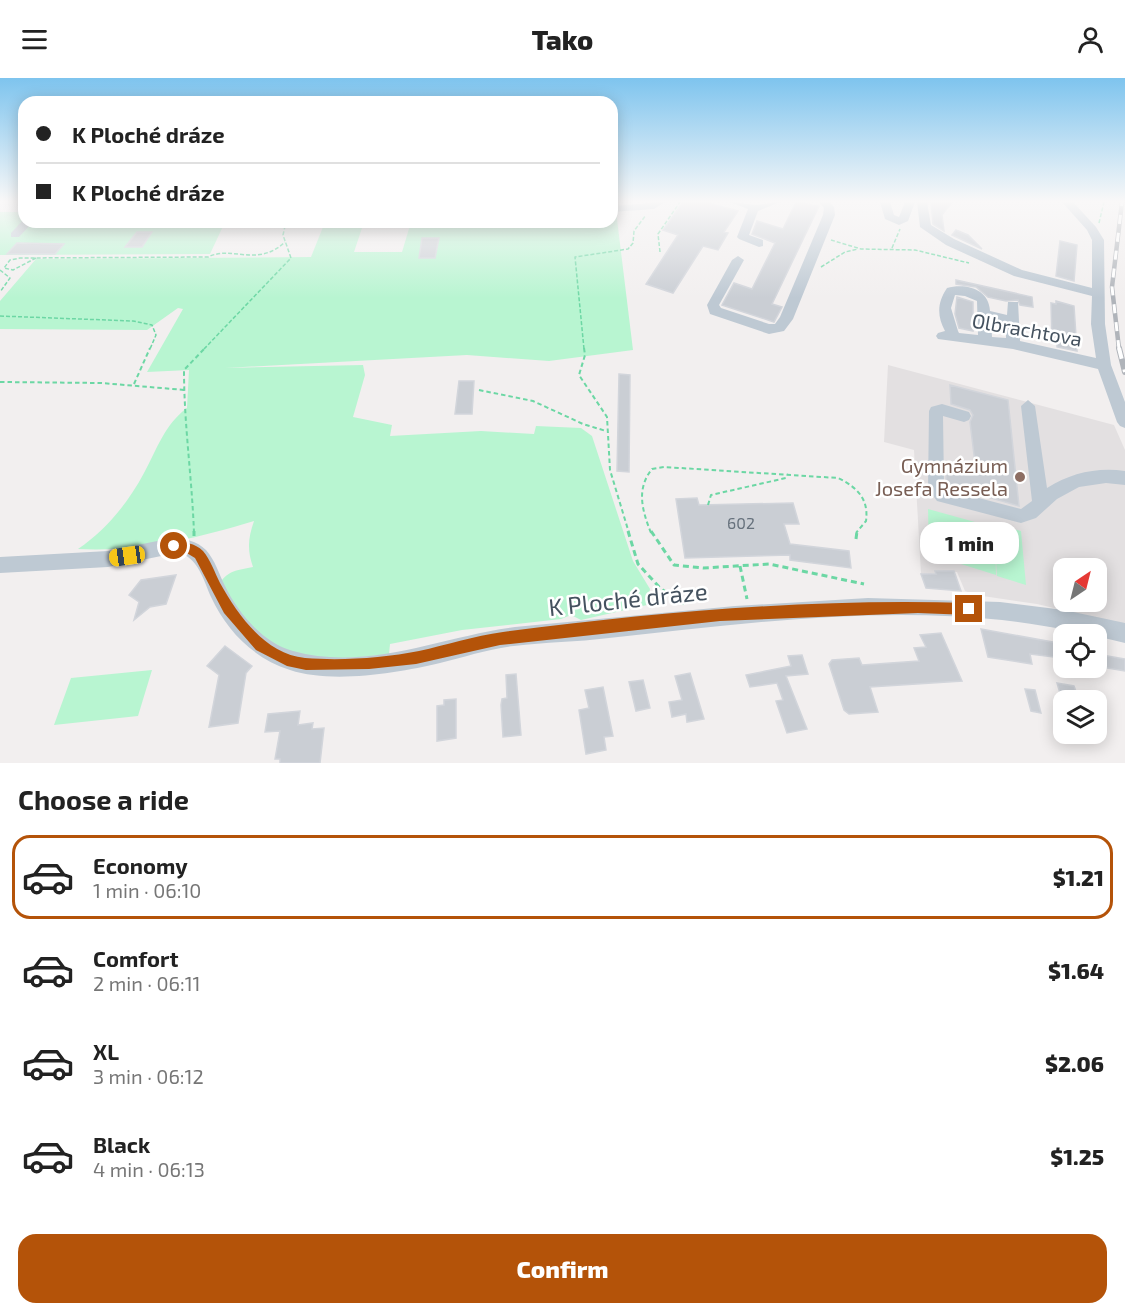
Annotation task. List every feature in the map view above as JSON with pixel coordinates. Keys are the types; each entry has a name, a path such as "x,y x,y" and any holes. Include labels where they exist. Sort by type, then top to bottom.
{"street":[{"path":"744,234 743,237 759,243"},
{"path":"738,260 713,308 720,314 775,329 783,324 821,234"},
{"path":"937,234 1026,276 1096,293"},
{"name":"Olbrachtova","path":"1095,234 1098,244 1096,293 1104,365 1125,422"},
{"name":"Olbrachtova","path":"984,314 981,297 956,290 951,291 947,297 946,321 949,337 1013,344 1104,365"},
{"path":"1013,305 1013,344"},
{"path":"985,340 984,314 1013,321"},
{"path":"1028,406 1041,504"},
{"path":"964,416 942,410 936,411 938,493 1018,516 1028,514 1050,495 1073,483 1096,477 1125,478"},
{"path":"0,565 111,558 174,546 193,550"},
{"name":"K Ploché dráze","path":"193,550 204,562 228,609 249,636 273,654 306,664 369,663 416,658 500,639 750,613 918,607 969,609 1063,619 1125,633"}],"path":[{"path":"193,550 195,518 191,460 184,420 184,370 291,258 283,234"},
{"path":"634,234 633,243 628,249 575,257 585,355 579,375 607,417 610,470 638,564 652,580 687,606 695,617"},
{"path":"658,234 660,252"},
{"path":"892,248 898,234"},
{"path":"820,237 861,249"},
{"path":"36,258 13,270 4,268 4,264 20,258 263,255 272,253 285,242"},
{"path":"806,271 822,266 845,252 861,249 915,250 974,264"},
{"path":"0,270 10,278"},
{"path":"0,292 13,270"},
{"path":"0,316 133,321 152,325 156,335 134,384"},
{"path":"0,382 134,384 185,390"},
{"path":"479,390 533,401 583,424 606,431"},
{"path":"856,539 856,532 866,521 868,512 866,501 859,491 838,478 664,467 652,469 644,478 641,490 646,518 653,539 668,560 680,567 778,565 864,584"},
{"path":"708,505 708,498 711,495 786,477 788,474"},
{"path":"740,565 750,613"}],"shaded area":[{"name":"Gymnázium Josefa Ressela","path":"888,365 1114,425 1125,450 1125,625 1071,612 1107,612 1107,558 1053,558 1053,608 976,595 965,591 957,572 921,574 914,450 884,442"}],"green space":[{"path":"0,234 219,234 210,254 0,255"},
{"path":"320,234 360,234 354,252 402,252 407,234 619,234 633,350 549,361 467,355 225,368 363,365 365,375 353,417 392,425 390,436 481,431 534,434 536,426 581,428 592,436 633,561 650,589 647,605 581,620 571,615 561,619 462,630 390,644 389,654 345,658 311,657 281,650 262,638 220,583 230,573 253,567 249,544 254,521 167,543 123,548 78,549 107,525 123,505 138,484 167,429 187,408 189,370 147,372 183,309 178,308 147,330 0,329 0,301 36,259 311,257"},
{"path":"928,509 993,527 994,524 1021,531 1026,585 997,576 995,544 996,575 929,554"},
{"path":"152,670 138,716 54,725 71,678"}],"building":[{"path":"135,234 151,234 142,247 125,247"},
{"path":"675,234 727,234 718,250 703,246 673,293 646,284 678,235"},
{"path":"752,234 806,234 772,304 782,307 774,322 722,305 734,283 752,289 775,243"},
{"path":"952,235 968,235 982,249"},
{"path":"422,238 439,238 435,258 419,258"},
{"path":"1060,241 1077,245 1074,281 1056,276"},
{"path":"17,243 64,244 55,254 7,254"},
{"path":"956,280 1032,297 1033,307 1020,305 1018,300 1006,301 988,297 976,287 956,284"},
{"path":"957,297 973,302 973,331 959,328 955,314"},
{"path":"1056,301 1074,306 1077,351 1057,347 1057,344 1052,342 1051,303 1056,304"},
{"path":"619,374 630,375 629,472 617,471"},
{"path":"459,381 474,381 472,414 455,414"},
{"path":"950,385 1008,400 1019,506 946,485 946,463 976,471 970,422 973,415 970,410 951,404"},
{"path":"697,498 699,505 793,503 799,524 784,524 790,544 849,551 851,568 790,560 790,555 685,558 676,499"},
{"path":"935,571 954,571 961,591 926,588 921,574 936,574"},
{"path":"176,575 166,604 150,607 134,620 139,602 129,595 141,580"},
{"path":"981,629 1053,642 1053,657 1030,654 1032,664 988,657"},
{"path":"941,633 962,681 870,687 878,712 849,714 844,710 829,664 832,660 859,658 862,665 919,661 914,648 926,647 920,635"},
{"path":"225,646 252,666 246,673 238,723 209,727 219,675 207,666"},
{"path":"802,655 808,674 786,676 807,729 787,733 776,701 783,700 777,683 750,687 746,675 791,666 788,656"},
{"path":"1107,656 1125,659 1125,671 1107,668"},
{"path":"690,673 704,719 687,722 686,714 672,717 669,702 682,700 675,676"},
{"path":"516,674 521,735 503,737 501,705 502,699 507,698 506,675"},
{"path":"643,680 650,708 636,711 629,682"},
{"path":"1057,683 1074,686 1075,690 1059,690"},
{"path":"603,687 613,736 604,737 606,750 586,754 579,710 589,708 585,690"},
{"path":"1025,689 1035,690 1041,713 1031,711"},
{"path":"456,699 456,738 437,741 437,706 444,705 444,700"},
{"path":"300,711 298,725 313,723 312,729 324,728 320,763 280,763 280,759 275,759 280,731 265,732 268,714"}],"railway":[{"path":"1118,234 1112,287 1119,349"},
{"path":"1119,348 1125,372"}],"place":[{"name":"Gymnázium Josefa Ressela","path":"1020,477"}],"route":[{"path":"174,546 193,550 199,555 228,609 249,636 273,654 306,664 369,663 416,658 500,639 606,629 695,617 844,609 918,607 969,609"}]}
